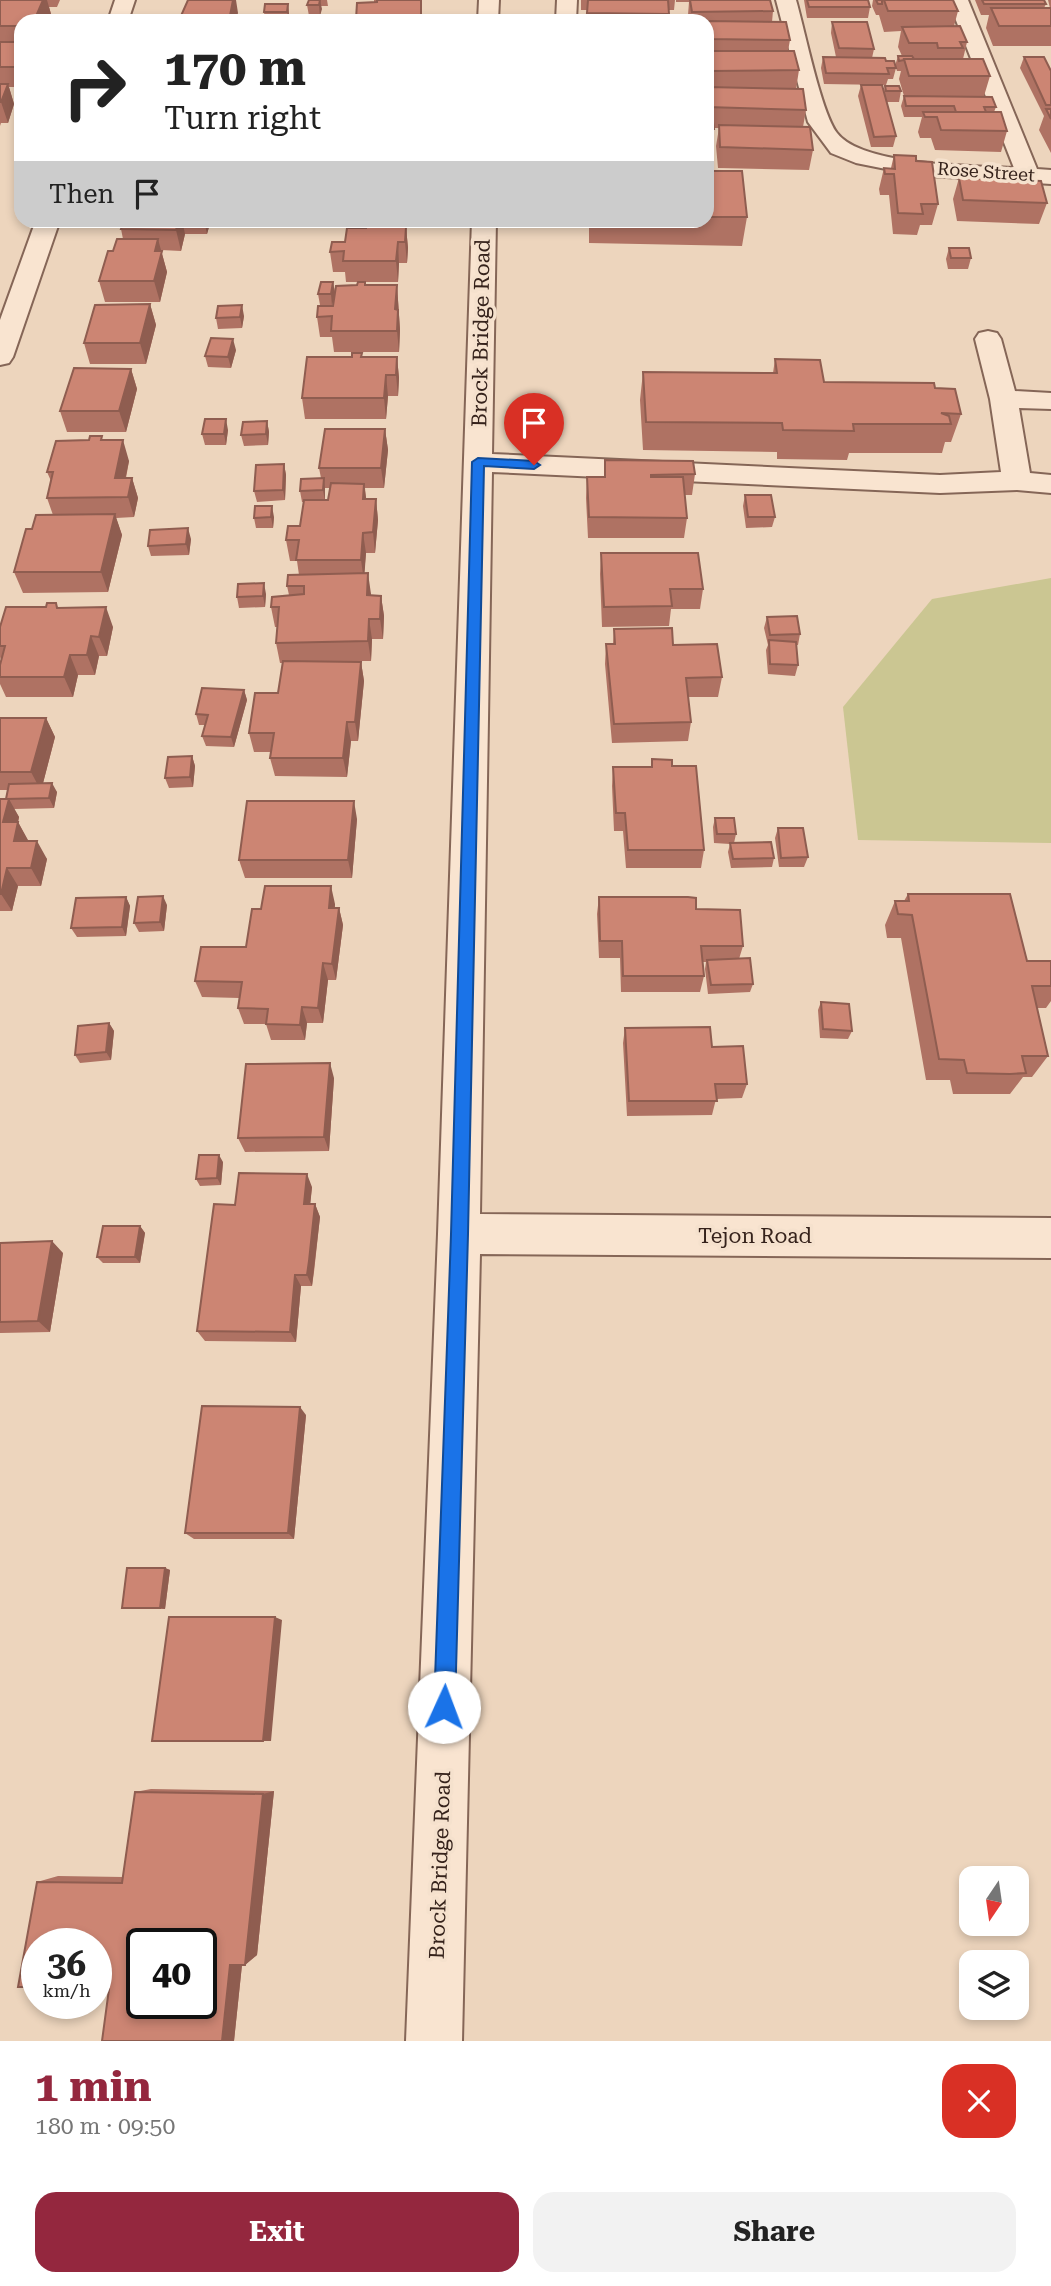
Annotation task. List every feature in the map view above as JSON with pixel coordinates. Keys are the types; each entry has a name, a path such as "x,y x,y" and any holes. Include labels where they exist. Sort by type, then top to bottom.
{"street":[{"name":"Rose Street","path":"786,0 819,122 827,136 840,149 868,159 905,165 1039,176"},
{"path":"958,0 1039,176"},
{"path":"0,357 45,228"},
{"name":"Brock Bridge Road","path":"434,2041 459,1234 484,228"},
{"path":"988,339 1004,399 1017,481"},
{"path":"1004,399 1051,401"},
{"path":"478,462 940,484 1017,481 1051,484"},
{"name":"Tejon Road","path":"459,1234 1051,1238"}],"shaded area":[{"path":"1051,578 1051,843 858,840 843,707 932,599"}],"building":[{"path":"0,0 43,0 37,14 14,14 14,26 0,26"},
{"path":"188,0 233,0 230,14 182,14"},
{"path":"309,0 320,0 319,5 307,5"},
{"path":"421,0 421,14 356,14 357,3"},
{"path":"588,0 668,0 669,14 587,13"},
{"path":"690,0 770,0 773,11 692,12"},
{"path":"807,0 868,0 870,7 809,7"},
{"path":"884,0 953,0 958,11 888,11"},
{"path":"982,0 1044,0 1046,4 984,4"},
{"path":"265,4 288,4 287,12 264,12"},
{"path":"991,8 1051,8 1051,26 999,26"},
{"path":"714,21 786,22 790,40 714,39"},
{"path":"832,22 867,22 874,49 839,48"},
{"path":"960,26 967,42 960,42 963,48 938,48 937,43 909,43 902,27"},
{"path":"0,42 14,42 14,67 0,67"},
{"path":"714,51 794,51 799,70 714,71"},
{"path":"898,56 912,56 914,59 899,61"},
{"path":"823,57 885,58 886,61 894,61 896,68 887,68 889,74 826,73"},
{"path":"1024,57 1044,57 1051,71 1051,105 1046,105"},
{"path":"904,59 983,59 990,76 909,76"},
{"path":"0,84 8,84 1,102 0,102"},
{"path":"861,85 882,85 896,136 874,137"},
{"path":"885,86 899,86 901,91 886,91"},
{"path":"714,87 803,89 806,110 714,107"},
{"path":"904,96 992,97 996,107 984,107 986,112 956,112 954,106 906,106"},
{"path":"923,112 1001,112 1007,131 941,130 937,117 925,117"},
{"path":"719,125 810,127 813,150 720,147"},
{"path":"894,155 916,156 916,161 932,162 938,204 921,204 923,214 898,213 894,174 885,174 884,168 895,169"},
{"path":"714,171 742,171 747,217 714,217"},
{"path":"959,178 1041,181 1047,203 963,200"},
{"path":"121,228 177,228 176,230"},
{"path":"347,228 406,228 405,242 398,242 396,261 343,261 344,251 330,252 332,242 345,242"},
{"path":"117,239 158,239 155,251 162,251 154,281 99,281 108,251 113,251"},
{"path":"949,248 969,248 971,258 951,258"},
{"path":"321,282 333,282 331,294 318,294"},
{"path":"358,282 365,282 365,285 397,285 397,331 331,331 332,316 317,317 318,306 333,306 336,286 357,285"},
{"path":"150,304 140,343 84,343 95,305"},
{"path":"242,305 240,317 216,318 218,306"},
{"path":"211,338 233,339 228,357 205,356"},
{"path":"352,353 362,353 361,357 397,357 396,375 386,375 384,398 302,398 307,357 352,357"},
{"path":"775,359 820,360 824,382 934,383 935,388 955,389 961,414 941,413 949,416 951,424 853,424 854,431 783,430 782,423 646,422 643,372 777,373"},
{"path":"74,368 131,369 119,411 60,411"},
{"path":"205,419 226,419 224,434 202,434"},
{"path":"267,421 266,434 241,435 243,422"},
{"path":"325,429 385,429 381,468 319,468"},
{"path":"90,436 102,436 101,440 123,440 115,478 132,478 128,497 47,498 53,472 47,472 56,441 89,440"},
{"path":"605,460 693,461 695,474 651,475 683,477 687,518 589,517 587,477 605,477"},
{"path":"284,464 283,490 254,491 256,465"},
{"path":"324,478 323,490 300,491 301,479"},
{"path":"331,483 364,484 363,499 376,499 373,532 363,533 361,560 296,560 299,540 286,540 288,526 300,526 304,500 328,500"},
{"path":"745,495 771,495 775,517 748,517"},
{"path":"255,506 272,506 271,517 254,518"},
{"path":"115,514 101,572 14,572 26,529 32,529 36,515"},
{"path":"188,528 186,544 148,546 150,530"},
{"path":"601,553 698,553 703,589 670,589 672,606 604,607"},
{"path":"368,573 367,595 381,596 380,619 369,619 368,641 276,643 279,607 271,607 272,597 304,594 304,586 287,586 288,575"},
{"path":"264,583 263,596 237,597 238,584"},
{"path":"47,603 56,603 57,608 106,607 99,637 91,636 87,655 70,655 64,677 0,677 5,646 0,646 0,627 6,607 46,607"},
{"path":"797,616 800,634 770,635 767,617"},
{"path":"672,628 673,645 717,644 722,677 686,678 691,722 614,724 606,644 615,644 614,629"},
{"path":"769,640 796,642 798,665 770,664"},
{"path":"283,661 361,662 355,722 347,722 343,758 270,758 274,733 249,733 255,693 278,693"},
{"path":"202,688 244,690 231,737 202,736 208,715 196,714"},
{"path":"0,718 46,718 31,772 0,772"},
{"path":"192,756 190,777 165,778 168,757"},
{"path":"652,759 672,760 672,766 696,766 704,850 628,850 625,813 616,813 613,767 652,767"},
{"path":"52,783 49,798 6,799 9,784"},
{"path":"0,799 9,799 3,822 18,822 14,841 37,841 31,868 7,868 1,894 0,894"},
{"path":"247,801 354,801 348,860 239,860"},
{"path":"715,818 734,818 736,834 717,834"},
{"path":"778,828 803,828 808,857 781,858"},
{"path":"771,842 774,858 733,859 730,843"},
{"path":"265,886 331,886 329,908 339,908 332,964 323,963 318,1008 302,1007 300,1025 266,1024 268,1009 238,1008 242,982 195,981 201,947 246,947 252,909 261,909"},
{"path":"908,894 1010,894 1027,961 1051,961 1051,986 1032,986 1048,1056 1022,1056 1026,1073 967,1073 964,1060 939,1059 912,915 898,914 895,901 909,901"},
{"path":"163,896 160,922 134,923 138,897"},
{"path":"126,897 122,927 71,928 76,898"},
{"path":"599,897 688,897 696,898 696,909 740,910 743,946 701,946 704,976 623,976 622,941 600,941"},
{"path":"750,958 753,984 711,985 707,960"},
{"path":"821,1002 849,1004 852,1031 823,1029"},
{"path":"109,1023 106,1052 75,1055 78,1026"},
{"path":"710,1027 712,1047 743,1046 747,1084 715,1084 717,1101 629,1101 625,1028"},
{"path":"330,1063 324,1137 238,1138 246,1064"},
{"path":"199,1155 219,1155 217,1178 196,1179"},
{"path":"239,1173 307,1174 304,1204 315,1204 309,1261 307,1275 295,1275 290,1332 197,1331 214,1204 235,1205"},
{"path":"103,1226 140,1226 135,1257 97,1257"},
{"path":"52,1241 38,1321 0,1322 0,1243"},
{"path":"202,1406 300,1407 288,1533 185,1533"},
{"path":"127,1568 165,1568 160,1608 122,1608"},
{"path":"169,1617 275,1617 263,1741 152,1741"},
{"path":"135,1792 263,1794 245,1965 230,1965 222,2041 102,2041 105,2019 112,2019 112,1928 29,1928 37,1882 122,1883"}],"route":[{"path":"444,1707 478,462 534,465"}]}
